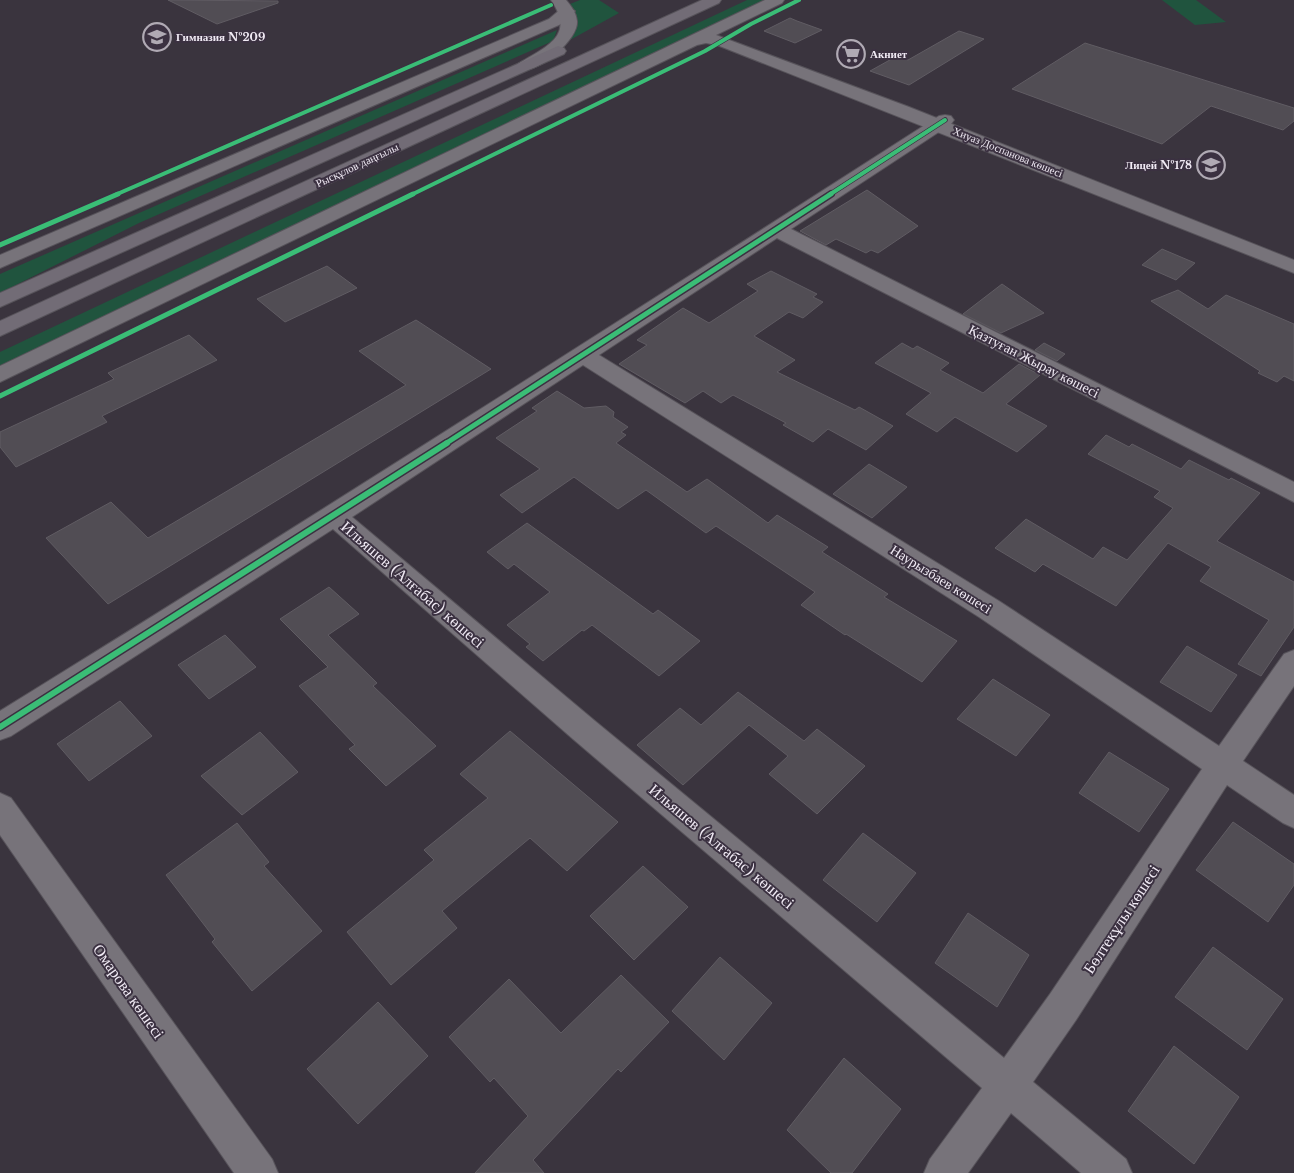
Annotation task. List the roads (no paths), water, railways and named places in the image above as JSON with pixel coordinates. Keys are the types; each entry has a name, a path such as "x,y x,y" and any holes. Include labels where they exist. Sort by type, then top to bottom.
{"main road":[{"name":"Рысқұлов даңғылы","path":"0,329 714,0"},
{"name":"Рысқұлов даңғылы","path":"0,301 584,39"}],"street":[{"path":"0,375 777,0"},
{"path":"524,67 556,46 566,36 570,22 562,5"},
{"path":"0,262 554,22 562,17 562,5"},
{"name":"Хиуаз Доспанова көшесі","path":"728,22 728,29 736,34 889,98 941,122 1294,267"},
{"name":"Хиуаз Доспанова көшесі","path":"690,41 706,38 721,41 941,122 1294,258"},
{"path":"0,726 334,516 941,122"},
{"name":"Қазтуған Жырау көшесі","path":"775,229 1294,493"},
{"name":"Наурызбаев көшесі","path":"582,355 989,609 1294,813"},
{"name":"Ильяшев (Алғабас) көшесі","path":"334,516 584,730 1112,1173"},
{"name":"Бөлтекұлы көшесі","path":"944,1173 1009,1086 1064,1007 1222,766 1294,662"},
{"name":"Омарова көшесі","path":"0,808 258,1173"}],"place":[{"name":"Гимназия №209","path":"157,37"},
{"name":"Акниет","path":"851,54"},
{"name":"Лицей №178","path":"1211,165"}]}
